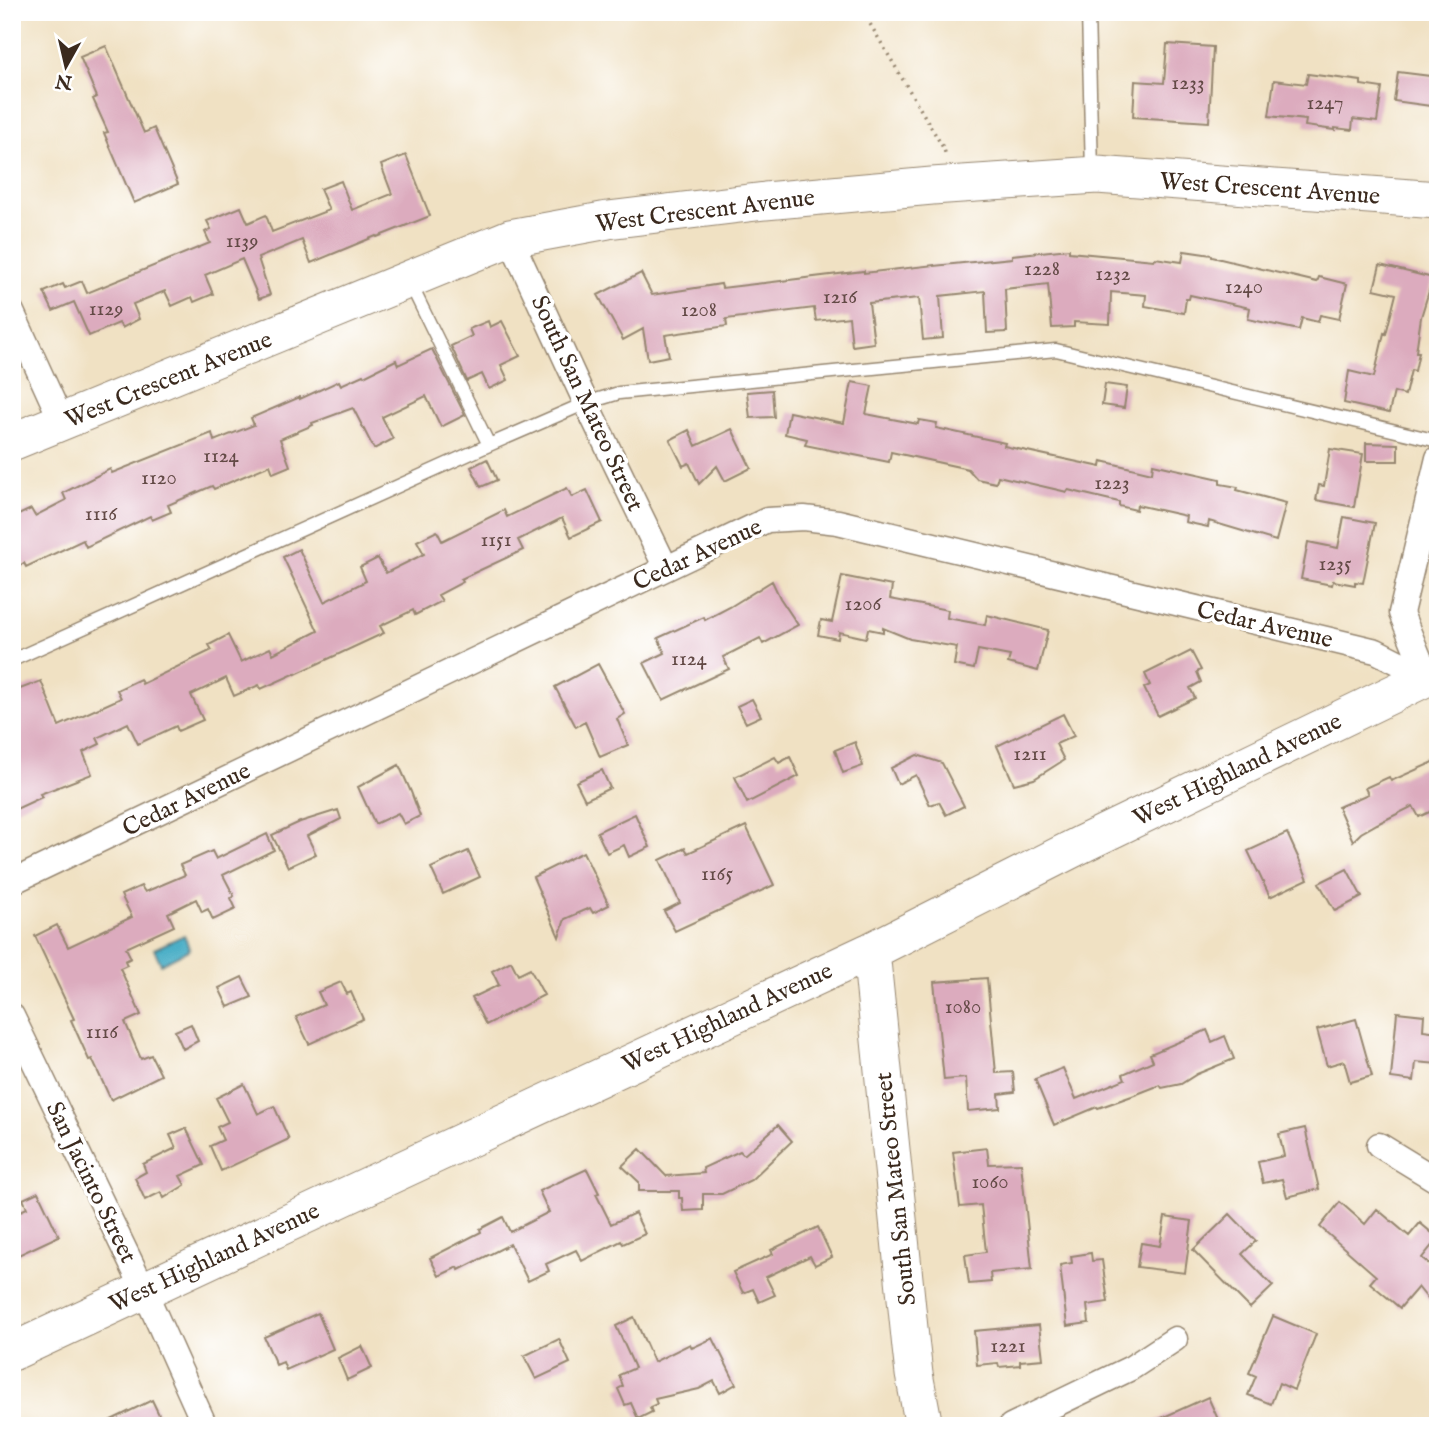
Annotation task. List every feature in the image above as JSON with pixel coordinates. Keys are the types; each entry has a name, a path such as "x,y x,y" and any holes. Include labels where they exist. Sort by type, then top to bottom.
{"street":[{"name":"West Crescent Avenue","path":"12,442 510,238 608,220 765,201 1092,176 1438,200"},
{"name":"South San Mateo Street","path":"510,238 666,568"},
{"path":"12,312 62,422"},
{"path":"1433,675 1401,613 1438,458"},
{"name":"Cedar Avenue","path":"12,882 767,520 804,518 838,522 1376,651 1433,675"},
{"name":"West Highland Avenue","path":"12,1352 871,951 1082,844 1433,675"},
{"name":"South San Mateo Street","path":"871,951 911,1348 924,1426"},
{"name":"San Jacinto Street","path":"12,1016 144,1290 205,1426"},
{"path":"1379,1145 1438,1181"},
{"path":"1011,1426 1131,1368 1175,1339"}],"lane":[{"path":"1088,12 1092,176"},
{"path":"409,280 489,445"},
{"path":"17,658 489,445 586,403 619,393 1056,350 1438,441"}],"path":[{"path":"863,12 944,149 954,185"}],"water":[{"path":"184,935 190,949 161,964 154,949"}],"building":[{"path":"1167,44 1213,47 1209,122 1133,117 1135,81 1164,83"},
{"path":"106,46 144,133 154,128 178,184 134,203 104,133 108,132 93,99 97,97 80,57"},
{"path":"1398,72 1438,77 1438,107 1394,101"},
{"path":"1308,74 1361,81 1361,85 1382,88 1377,122 1353,119 1352,130 1335,130 1305,126 1306,120 1269,116 1274,80 1306,84"},
{"path":"406,155 430,216 311,263 302,240 258,258 270,295 259,299 242,259 205,275 213,294 194,302 192,297 172,306 165,291 133,304 139,319 122,328 119,323 89,336 74,302 53,311 44,292 63,284 65,288 82,281 87,293 210,243 205,232 211,229 207,221 241,207 248,223 266,215 272,232 329,210 320,189 341,181 352,210 392,194 381,165"},
{"path":"1069,249 1069,252 1182,262 1184,251 1212,255 1317,282 1319,277 1347,284 1339,319 1320,315 1318,322 1302,318 1299,330 1248,319 1250,308 1190,295 1189,299 1186,299 1184,313 1145,306 1146,295 1111,292 1110,324 1074,322 1074,327 1052,328 1048,284 1005,289 1007,332 987,333 985,291 940,296 943,338 923,340 919,298 869,303 874,343 852,346 849,317 816,321 814,308 726,319 727,326 665,335 669,356 648,360 643,329 623,340 598,295 641,273 652,295 721,284 722,288 864,271 1012,258 1012,255"},
{"path":"1380,265 1433,278 1421,317 1415,371 1411,370 1405,395 1394,392 1389,413 1344,403 1349,371 1374,377 1384,333 1386,334 1396,294 1374,289"},
{"path":"488,321 490,327 502,321 520,356 501,365 508,380 489,389 482,374 467,381 451,346 472,336 469,329"},
{"path":"432,349 465,415 441,427 426,396 382,417 393,439 374,449 353,408 312,423 313,425 280,439 290,466 273,473 270,465 214,489 212,486 168,505 171,512 152,520 150,516 86,547 83,540 26,567 24,563 12,570 12,518 31,509 35,516 66,500 63,493 110,469 112,473 212,433 214,441 254,425 251,418 300,397 339,381 341,385 396,360 398,365"},
{"path":"852,382 872,386 866,414 918,424 919,420 937,423 936,428 1101,467 1102,461 1152,473 1153,464 1220,479 1220,484 1286,503 1276,541 1209,521 1208,527 1185,522 1186,516 1137,505 1136,510 1119,506 1119,502 1068,490 1067,492 998,476 996,483 977,479 968,469 891,452 889,462 805,445 807,439 785,434 789,412 844,423"},
{"path":"1105,384 1127,387 1124,408 1102,405"},
{"path":"772,390 774,417 750,418 747,392"},
{"path":"732,429 751,468 725,481 717,466 699,484 689,463 683,466 670,440 689,430 696,446"},
{"path":"1366,443 1398,444 1398,461 1366,461"},
{"path":"1330,449 1363,454 1354,507 1316,500 1319,485 1324,486"},
{"path":"487,459 497,480 481,487 471,467"},
{"path":"567,488 572,497 587,490 602,522 571,537 562,518 518,540 523,550 461,579 463,582 438,595 442,601 415,615 413,610 380,626 384,633 261,689 259,685 234,696 226,678 191,695 203,720 178,731 176,726 138,744 128,723 97,738 100,744 83,752 92,774 40,794 42,797 12,811 12,692 41,681 59,726 121,698 117,690 140,679 142,684 212,650 209,645 228,635 241,662 270,648 273,654 318,631 283,557 299,549 324,602 366,581 360,567 378,558 386,573 424,554 417,541 437,531 442,541 504,510 507,517"},
{"path":"1344,517 1375,523 1363,583 1355,582 1355,585 1333,581 1332,585 1301,579 1308,542 1338,548"},
{"path":"842,576 892,586 890,599 948,610 947,618 985,625 987,615 1048,630 1038,671 1008,663 1010,656 978,650 974,669 954,665 957,647 910,639 883,628 883,632 868,629 866,638 839,632 838,639 818,635 821,620 832,622"},
{"path":"772,581 798,625 763,644 760,638 723,657 729,669 663,700 644,663 665,653 658,638 704,617 705,620"},
{"path":"1191,651 1201,670 1197,672 1201,682 1190,688 1195,698 1158,716 1144,688 1150,685 1145,674"},
{"path":"598,664 625,714 617,719 628,745 600,757 585,722 576,727 555,687"},
{"path":"752,699 761,716 746,723 737,706"},
{"path":"1063,714 1074,736 1056,744 1064,760 1034,779 1014,784 997,746"},
{"path":"855,742 863,766 843,773 835,750"},
{"path":"917,755 942,763 964,806 946,815 939,802 930,805 916,775 898,784 891,768"},
{"path":"775,757 779,763 790,757 799,776 747,803 735,777"},
{"path":"1438,760 1438,808 1419,817 1413,806 1361,833 1353,841 1338,807 1368,794 1365,788 1389,777 1391,781"},
{"path":"399,765 420,816 404,824 398,813 375,824 358,787"},
{"path":"602,770 610,788 585,800 576,782"},
{"path":"338,810 341,819 307,836 316,854 288,867 272,835 300,822"},
{"path":"635,814 650,847 629,857 624,845 607,853 597,832"},
{"path":"746,826 774,885 675,931 664,911 680,903 660,860 685,848 688,853"},
{"path":"1287,833 1308,879 1270,897 1248,851"},
{"path":"267,834 274,850 223,875 234,896 231,898 236,909 213,920 208,909 202,912 196,899 168,913 174,926 126,948 131,958 125,961 127,965 120,968 141,1015 125,1022 141,1059 151,1055 161,1075 111,1100 92,1059 89,1060 71,1020 74,1019 35,936 57,925 68,947 132,917 121,895 141,886 145,892 185,875 180,865 212,851 216,859"},
{"path":"468,851 480,877 443,894 431,868"},
{"path":"583,852 609,905 593,913 590,908 565,919 559,937 533,877"},
{"path":"1347,869 1362,897 1335,911 1319,883"},
{"path":"511,961 518,975 530,969 544,995 486,1025 472,998 499,985 492,971"},
{"path":"242,977 252,997 228,1007 219,988"},
{"path":"987,978 996,1073 1013,1072 1015,1092 999,1094 1000,1108 968,1111 966,1078 944,1080 934,982"},
{"path":"341,982 347,994 351,992 363,1019 309,1044 296,1017 324,1005 318,992"},
{"path":"1397,1012 1424,1015 1423,1030 1438,1032 1438,1064 1416,1062 1414,1081 1391,1078"},
{"path":"1356,1019 1372,1076 1350,1082 1344,1061 1327,1066 1317,1030"},
{"path":"191,1024 198,1041 183,1049 175,1031"},
{"path":"1207,1030 1212,1042 1225,1036 1234,1059 1197,1074 1181,1084 1162,1088 1160,1085 1054,1125 1035,1079 1063,1068 1076,1099 1125,1079 1123,1074 1153,1061 1150,1054"},
{"path":"244,1084 258,1114 274,1106 289,1139 221,1171 210,1146 223,1140 217,1127 228,1122 216,1098"},
{"path":"778,1125 792,1141 751,1180 722,1194 703,1194 703,1210 683,1211 679,1191 639,1191 639,1182 622,1166 640,1149 666,1176 704,1173 703,1168 740,1151 744,1155"},
{"path":"186,1128 204,1165 180,1176 185,1185 164,1198 161,1192 145,1200 135,1178 146,1172 143,1164 176,1148 170,1135"},
{"path":"1305,1128 1319,1189 1287,1197 1282,1179 1263,1183 1258,1162 1284,1156 1279,1134"},
{"path":"987,1148 989,1164 1021,1163 1032,1269 990,1273 991,1282 969,1284 965,1255 986,1252 981,1205 960,1207 953,1152"},
{"path":"587,1169 611,1224 635,1213 645,1234 623,1244 621,1241 582,1261 576,1250 546,1264 549,1271 528,1281 510,1244 459,1270 458,1267 439,1276 430,1258 481,1232 480,1229 503,1217 510,1232 549,1212 539,1191"},
{"path":"38,1192 59,1236 12,1258 12,1215 27,1208 23,1199"},
{"path":"1340,1202 1365,1224 1377,1209 1409,1236 1420,1223 1438,1238 1422,1258 1438,1272 1438,1312 1418,1287 1400,1308 1370,1283 1376,1276 1320,1227"},
{"path":"1230,1214 1256,1241 1242,1254 1273,1286 1250,1308 1193,1250"},
{"path":"1165,1217 1192,1221 1185,1273 1137,1267 1141,1243 1160,1246"},
{"path":"818,1227 832,1257 815,1265 810,1256 766,1277 775,1295 759,1302 753,1289 743,1293 733,1272 773,1254 771,1250"},
{"path":"1091,1253 1092,1261 1102,1260 1108,1302 1087,1305 1089,1323 1067,1326 1060,1265 1072,1263 1071,1256"},
{"path":"318,1313 333,1349 286,1370 283,1362 276,1365 264,1337"},
{"path":"1273,1316 1316,1334 1294,1390 1279,1383 1271,1404 1248,1395 1256,1376 1249,1373"},
{"path":"634,1317 654,1362 690,1344 692,1348 713,1338 736,1384 720,1393 714,1381 699,1389 655,1399 657,1404 650,1407 652,1412 638,1419 631,1403 625,1405 618,1389 623,1386 619,1375 635,1368 616,1326"},
{"path":"1039,1325 1043,1359 1020,1361 1020,1365 999,1367 998,1363 977,1365 974,1331"},
{"path":"559,1339 570,1363 536,1379 524,1356"},
{"path":"362,1346 372,1368 347,1380 338,1358"},
{"path":"1208,1397 1221,1426 1144,1426"},
{"path":"152,1400 162,1421 151,1426 99,1426"}]}
